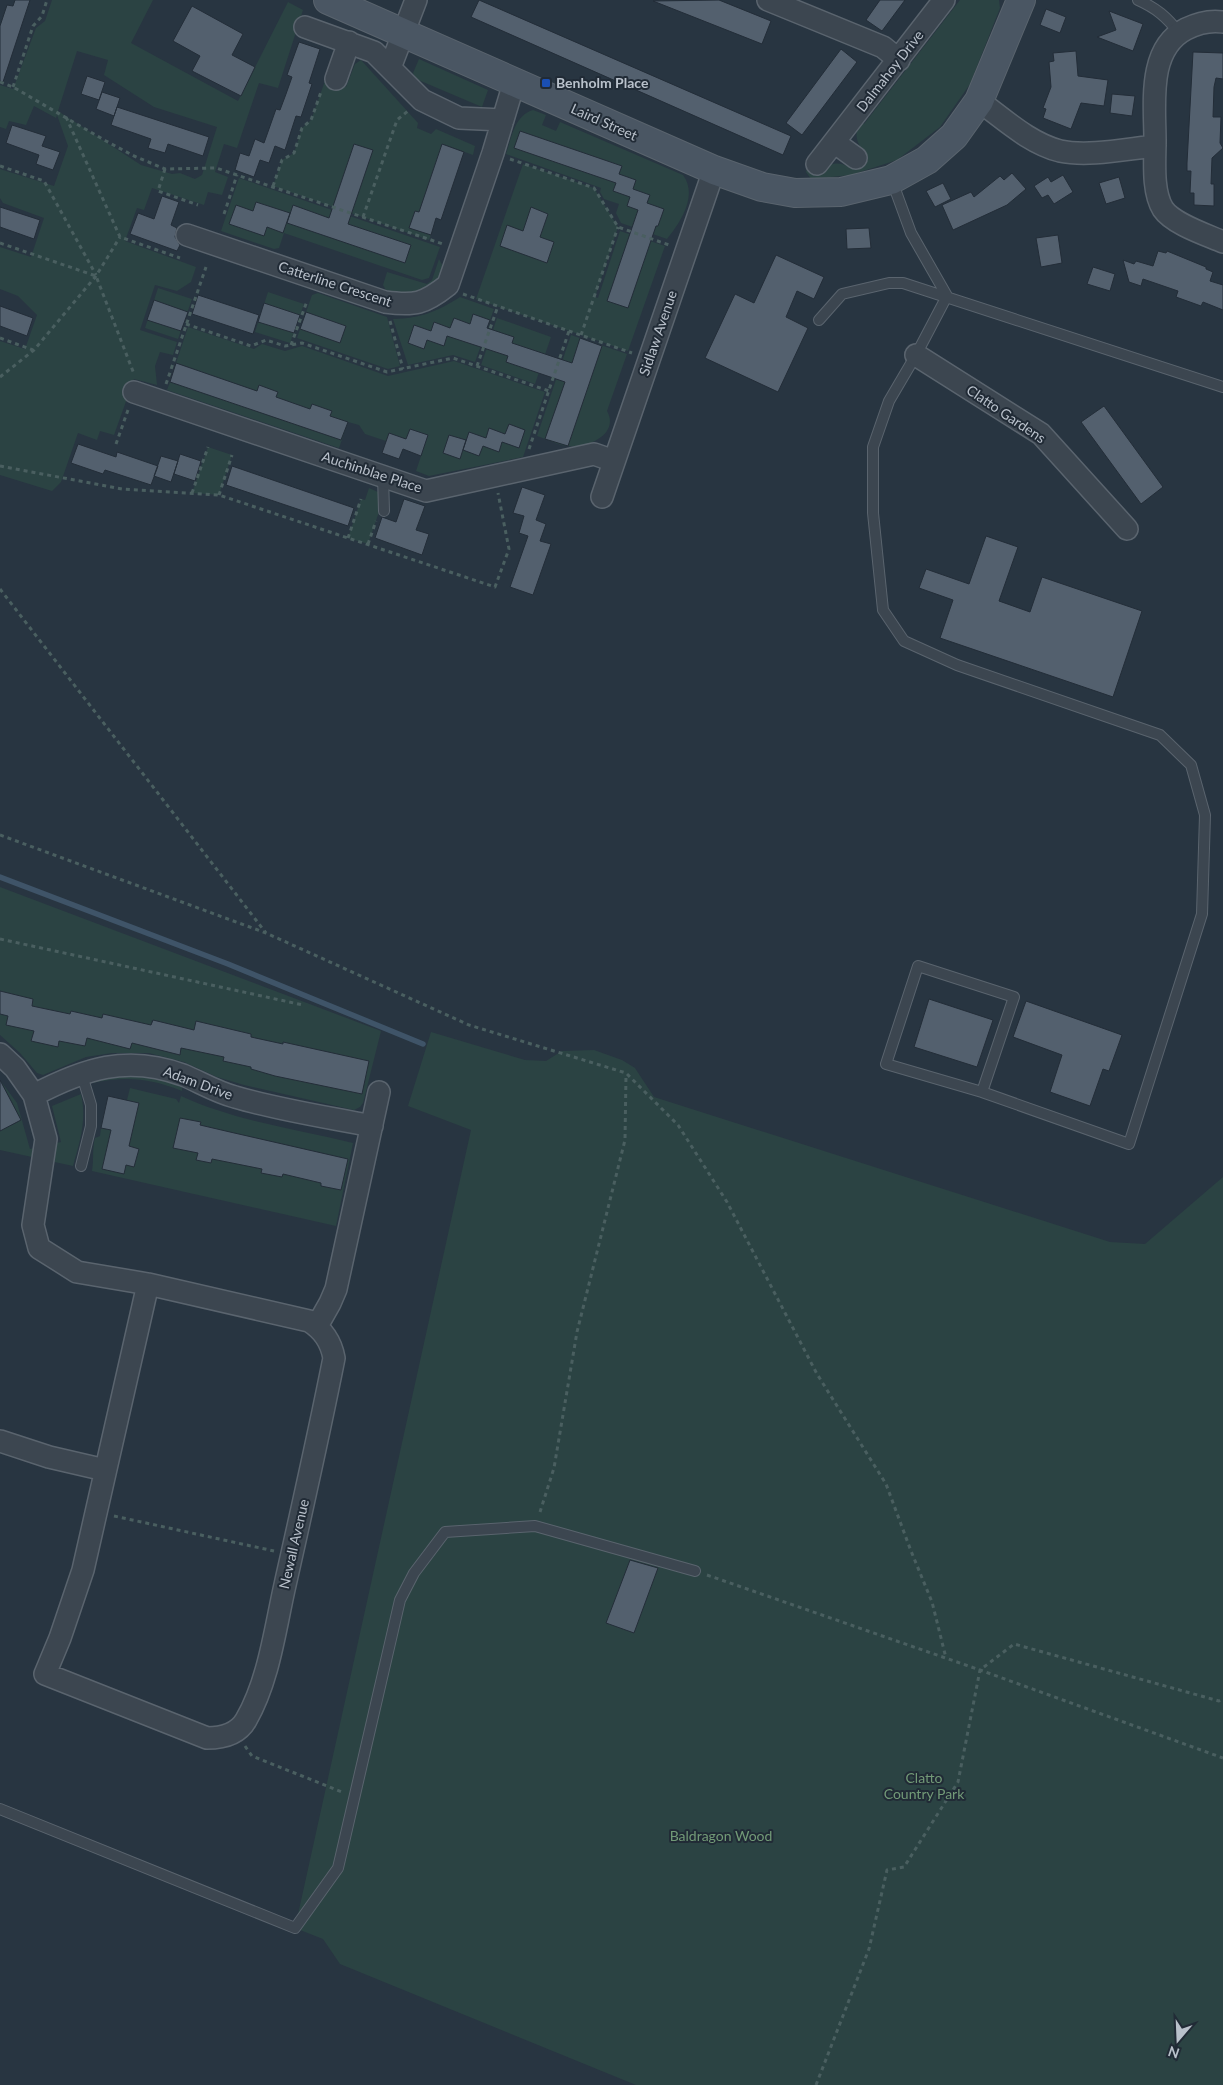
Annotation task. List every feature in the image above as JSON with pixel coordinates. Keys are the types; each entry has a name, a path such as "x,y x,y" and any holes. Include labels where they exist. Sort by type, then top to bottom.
{"street":[{"name":"Laird Street","path":"328,0 714,170 762,187 795,193 841,192 891,180"},
{"path":"390,68 416,0"},
{"path":"768,0 882,47 899,60"},
{"name":"Dalmahoy Drive","path":"817,164 944,0"},
{"path":"891,180 927,160 954,136 979,101 1021,0"},
{"path":"1223,22 1199,23 1179,33 1164,50 1157,68 1155,87 1156,181 1163,209 1175,220 1223,242"},
{"path":"305,27 374,52 422,100 460,118 503,120"},
{"path":"336,79 349,42"},
{"path":"448,284 493,153 514,83"},
{"path":"979,101 1040,144 1061,151 1084,153 1155,146"},
{"path":"834,142 856,158"},
{"name":"Sidlaw Avenue","path":"602,497 714,170"},
{"name":"Catterline Crescent","path":"187,235 385,302 409,305 431,299 448,284"},
{"name":"Clatto Gardens","path":"916,355 1040,434 1126,529"},
{"name":"Auchinblae Place","path":"134,392 426,492 594,454 614,461"},
{"path":"0,1054 14,1068 34,1095 46,1139 33,1225 39,1248 77,1272 148,1284 300,1318 317,1326 336,1288 379,1092"},
{"name":"Adam Drive","path":"34,1095 81,1072 105,1067 134,1065 183,1075 213,1090 236,1098 372,1126"},
{"path":"148,1284 87,1554 73,1602 45,1674 206,1738 222,1737 235,1731"},
{"name":"Newall Avenue","path":"235,1731 246,1721 263,1677 292,1555 334,1358 329,1340 317,1326"},
{"path":"0,1441 41,1455 105,1470"}],"lane":[{"path":"1138,0 1165,15 1179,33"},
{"path":"891,180 911,233 947,296"},
{"path":"819,320 842,294 889,283 903,283 1223,387"},
{"path":"947,296 889,401 873,447 873,513 884,610 904,641 957,665 1160,735 1191,765 1205,815 1202,914 1130,1144 982,1092 886,1064 918,966 1014,997 982,1092"},
{"path":"382,476 384,511"},
{"path":"81,1072 91,1105 91,1126 81,1166"},
{"path":"0,1809 295,1928 338,1868 353,1796 400,1600 414,1573 445,1532 535,1526 695,1571"}],"path":[{"path":"13,87 33,26 42,16 48,0"},
{"path":"273,186 282,160 294,153 302,128 311,120 325,81 336,79"},
{"path":"0,82 13,87 134,156 165,169 216,168 460,250"},
{"path":"363,217 397,120 422,100"},
{"path":"66,117 120,236 180,258"},
{"path":"493,153 594,188 618,227 686,251"},
{"path":"0,166 44,181 96,276 138,382 116,444"},
{"path":"165,169 158,192 198,205"},
{"path":"224,214 236,175"},
{"path":"581,335 618,227"},
{"path":"0,377 34,350 96,276 120,236"},
{"path":"0,244 96,276"},
{"path":"160,401 206,267"},
{"path":"448,284 461,293 649,359"},
{"path":"291,345 307,301"},
{"path":"385,302 403,369"},
{"path":"477,366 498,306"},
{"path":"186,324 252,346 266,340 285,346 302,344 387,372 453,358 548,391"},
{"path":"521,470 569,331"},
{"path":"0,338 34,350"},
{"path":"192,493 208,447"},
{"path":"218,495 232,455"},
{"path":"0,466 122,488 218,495 495,587 509,549 495,476"},
{"path":"348,538 361,499"},
{"path":"368,544 379,512 384,511"},
{"path":"0,589 266,933"},
{"path":"0,834 266,933 469,1025 626,1073 678,1125 727,1202 817,1374 886,1484 910,1552 932,1602 946,1658"},
{"path":"0,940 303,1005"},
{"path":"535,1526 554,1468 578,1332 625,1140 626,1073"},
{"path":"96,1512 292,1555"},
{"path":"695,1571 980,1670 1223,1758"},
{"path":"816,2085 869,1949 887,1870 904,1867 958,1782 980,1670 1014,1644 1219,1701 1223,1699"},
{"path":"235,1731 252,1756 353,1796"}],"green space":[{"path":"52,0 153,0 131,43 238,101 288,2 303,10 278,88 259,83 237,148 224,144 215,172 228,177 222,195 208,192 204,205 152,188 144,210 137,208 125,241 196,267 191,282 177,291 155,285 140,330 177,342 173,355 160,352 155,366 157,385 134,379 114,435 100,431 97,440 78,433 61,482 52,491 0,475 0,341 25,349 37,315 18,296 0,289 0,247 31,257 44,218 3,203 0,198 0,169 54,186 68,146 57,115 56,118 34,106 26,125 9,121 6,129 0,127 0,85 13,89 36,28 45,21","holes":["77,51 108,60 104,75 154,107 217,127 202,175 195,179 180,173 172,174 141,165 58,111"]},
{"path":"960,0 999,0 1000,8 970,84 940,127 897,160 851,175 811,179 806,172 809,161 820,169 836,164 842,164 851,168 864,153 857,137 860,121 864,124"},
{"path":"419,59 488,90 482,107 416,79 413,73"},
{"path":"361,60 418,123 417,128 431,134 436,129 475,146 473,155 443,144 419,212 415,211 409,228 431,235 429,240 273,186 282,160 294,153 302,128 311,120 325,81 346,87 355,64"},
{"path":"533,110 546,115 542,125 556,131 560,122 683,175 689,191 686,208 678,225 667,239 621,223 616,213 619,204 604,199 600,192 601,188 506,154 518,122"},
{"path":"523,164 594,188 618,227 595,297 598,298 620,231 665,246 628,351 476,299"},
{"path":"239,178 440,247 429,278 422,280 284,233 279,248 274,249 221,231"},
{"path":"439,259 445,270 433,286 421,293 407,295 388,294 383,285 387,272 427,284 432,280"},
{"path":"158,288 192,299 178,339 145,328"},
{"path":"268,292 304,304 290,343 255,332"},
{"path":"318,293 387,317 400,366 388,369 297,338 312,295"},
{"path":"460,297 494,309 475,362 453,355 408,365 393,319 428,313"},
{"path":"497,318 551,337 535,384 481,365"},
{"path":"188,327 254,349 262,344 285,351 302,346 388,376 454,361 545,392 523,457 429,476 416,471 428,435 410,429 406,439 389,433 386,441 365,434 359,425 348,422 339,448 167,390 170,382 190,388 196,370 176,363","holes":["509,424 525,430 519,448 502,442 499,452 483,446 479,456 463,450 443,453 449,435 466,440 469,432 486,438 489,428 505,434"]},
{"path":"571,335 627,354 607,411 610,419 609,427 605,433 592,442 584,445 567,446 537,436"},
{"path":"208,447 232,455 219,495 192,493"},
{"path":"369,488 378,492 379,512 368,544 348,538 361,499 365,500"},
{"path":"0,887 381,1031 363,1103 354,1110 244,1085 217,1077 184,1062 149,1053 112,1053 86,1057 43,1075 37,1073 20,1053 0,1035","holes":["152,1020 186,1028 180,1055 146,1046","137,1022 130,1049 97,1040"]},
{"name":"Clatto Country Park","path":"431,1032 525,1060 546,1061 562,1051 594,1050 622,1060 635,1068 654,1097 1110,1242 1145,1244 1223,1177 1223,2085 636,2085 340,1964 323,1939 295,1928 471,1130 408,1106"},
{"path":"135,1073 182,1084 182,1091 148,1081 116,1079 92,1083 91,1078"},
{"path":"0,1080 17,1103 30,1149 61,1142 52,1106 81,1094 83,1122 73,1166 0,1150 0,1131 21,1120 6,1091 0,1093"},
{"path":"130,1088 176,1099 179,1103 181,1096 202,1105 244,1118 353,1143 336,1226 92,1171 95,1138 100,1136 101,1128 131,1135 138,1103 127,1100"}],"building":[{"path":"15,0 30,0 3,82 0,81 0,26 7,5 13,6"},
{"path":"479,0 791,136 783,155 471,17"},
{"path":"719,0 771,21 762,44 653,1"},
{"path":"880,0 905,0 882,31 866,20"},
{"path":"192,6 243,34 232,55 255,67 241,96 192,71 200,56 173,41"},
{"path":"1046,9 1066,17 1060,33 1040,25"},
{"path":"1109,11 1143,24 1133,51 1097,37 1116,30"},
{"path":"299,42 320,49 309,83 312,84 301,117 296,116 285,150 275,146 269,163 260,160 254,177 235,170 240,153 249,156 255,139 264,143 276,109 280,110 292,77 287,75"},
{"path":"841,49 857,62 802,135 786,123"},
{"path":"1076,51 1078,76 1108,80 1104,106 1081,103 1071,129 1043,118 1046,109 1043,108 1051,87 1049,62 1054,61 1053,53"},
{"path":"1193,52 1223,53 1223,79 1216,78 1214,87 1213,117 1221,117 1220,143 1223,148 1212,158 1211,184 1214,184 1214,206 1194,205 1194,193 1190,193 1191,171 1187,171"},
{"path":"87,76 105,82 99,100 81,94"},
{"path":"102,92 120,98 114,116 96,109"},
{"path":"1112,94 1135,96 1132,116 1110,113"},
{"path":"117,107 209,137 203,156 168,144 165,153 148,148 151,139 111,125"},
{"path":"12,125 46,136 42,146 60,152 53,170 36,164 39,155 6,143"},
{"path":"520,131 622,166 619,174 636,180 633,189 650,195 647,203 664,209 658,226 656,226 628,308 607,301 638,210 627,206 630,197 613,191 616,183 514,148"},
{"path":"354,144 373,150 348,224 411,245 405,263 287,223 293,205 329,218"},
{"path":"442,144 464,152 441,220 436,218 431,235 409,228 415,211 419,212"},
{"path":"1012,173 1026,189 1007,205 953,230 942,205 971,192 974,197 1000,176 1004,180"},
{"path":"1063,175 1073,192 1054,204 1048,195 1042,198 1034,186 1048,177 1051,182"},
{"path":"1119,177 1125,198 1106,204 1099,183"},
{"path":"943,183 951,199 935,207 926,191"},
{"path":"162,196 179,202 171,225 177,228 175,237 180,245 177,251 130,234 138,213 154,219"},
{"path":"256,202 290,213 283,233 267,227 264,236 229,224 236,205 253,211"},
{"path":"0,207 40,220 34,239 0,227"},
{"path":"531,207 548,214 540,237 554,242 547,263 500,246 507,225 523,231"},
{"path":"869,228 871,248 847,249 846,229"},
{"path":"1058,235 1062,263 1041,267 1036,238"},
{"path":"1158,251 1166,253 1167,251 1206,267 1206,269 1213,272 1210,281 1223,285 1223,310 1203,302 1201,306 1176,297 1178,291 1143,279 1141,286 1129,282 1123,260 1134,264 1136,261 1153,266"},
{"path":"776,255 824,277 814,299 797,291 786,317 808,328 778,392 705,358 735,294 754,303"},
{"path":"1093,267 1115,274 1110,291 1087,284"},
{"path":"198,295 259,315 253,334 192,314"},
{"path":"154,300 188,312 181,331 147,320"},
{"path":"264,303 300,315 294,333 258,322"},
{"path":"0,306 33,318 27,336 0,326"},
{"path":"306,312 346,326 340,343 300,329"},
{"path":"473,314 490,320 487,328 514,337 512,343 572,363 580,338 602,346 568,446 545,439 565,382 506,362 508,356 447,336 444,346 427,340 424,349 408,343 414,325 431,331 434,322 450,328 454,318 470,324"},
{"path":"176,363 257,391 259,385 278,392 276,397 310,409 312,404 332,411 330,416 348,422 341,440 170,382"},
{"path":"1104,406 1163,487 1141,504 1081,422"},
{"path":"509,424 525,430 519,448 502,442 499,452 483,446 479,456 463,450 469,432 486,438 489,428 505,434"},
{"path":"410,429 428,435 421,456 403,449 399,459 382,453 389,433 406,439"},
{"path":"449,435 466,440 460,459 443,453"},
{"path":"78,444 116,457 117,452 158,466 151,485 105,470 103,474 71,463"},
{"path":"180,454 201,461 195,481 174,474"},
{"path":"161,456 178,461 171,482 154,476"},
{"path":"232,466 354,508 348,526 226,485"},
{"path":"522,487 545,495 536,520 546,524 540,541 551,544 533,595 510,587 528,536 519,533 524,516 513,513"},
{"path":"404,499 425,506 416,530 429,534 422,555 375,538 382,517 396,522"},
{"path":"986,536 1018,547 999,601 1030,612 1042,577 1142,611 1113,697 940,638 953,600 919,588 926,569 969,584"},
{"path":"0,991 33,999 32,1006 70,1014 71,1011 102,1018 103,1014 151,1025 153,1020 194,1030 196,1021 251,1034 251,1037 369,1061 362,1094 275,1076 251,1069 251,1067 223,1061 224,1057 181,1048 180,1055 132,1043 130,1049 87,1038 85,1046 59,1041 58,1047 31,1041 34,1031 6,1025 8,1016 0,1014"},
{"path":"929,999 993,1020 977,1067 914,1047"},
{"path":"1026,1001 1122,1035 1109,1071 1103,1069 1090,1106 1050,1092 1062,1055 1013,1037"},
{"path":"0,1080 21,1120 0,1131"},
{"path":"108,1096 139,1103 129,1146 139,1149 134,1167 126,1165 124,1174 102,1169 111,1130 101,1128"},
{"path":"180,1118 201,1122 200,1125 348,1159 341,1190 283,1174 282,1177 261,1173 262,1169 212,1159 211,1163 196,1160 198,1153 173,1148"},
{"path":"630,1560 658,1568 634,1633 606,1623"}],"waterway":[{"path":"0,877 228,964 423,1044"}],"place":[{"name":"Benholm Place","path":"546,83"}],"park label":[{"name":"Baldragon Wood","path":"721,1836"}]}
